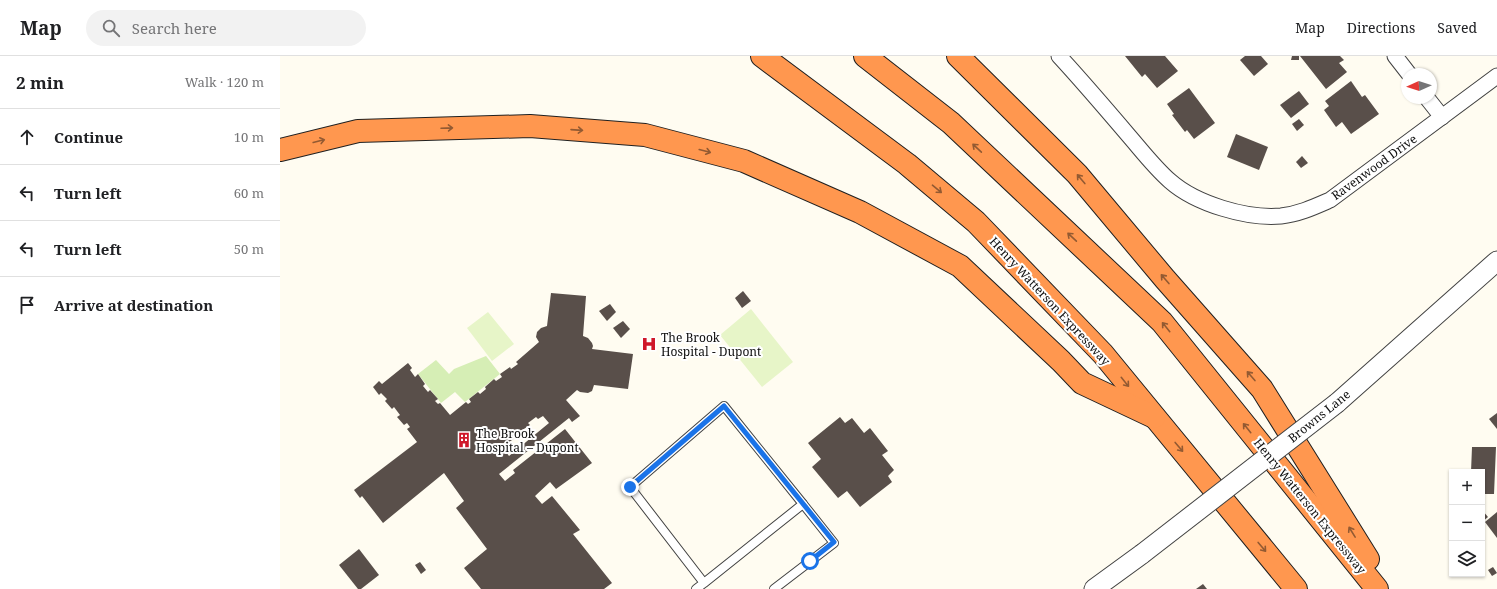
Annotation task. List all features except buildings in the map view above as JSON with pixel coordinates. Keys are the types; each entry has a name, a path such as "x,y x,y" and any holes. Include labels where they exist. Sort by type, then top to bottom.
{"highway":[{"path":"745,56 907,164"},
{"name":"Henry Watterson Expressway","path":"762,56 907,164 976,222 1103,354 1296,589"},
{"name":"Henry Watterson Expressway","path":"865,56 950,123 1162,322 1377,589"},
{"path":"958,56 1077,174 1165,279 1262,389 1387,589"},
{"path":"280,150 358,131 530,126 645,135 744,161 860,212 960,266 1061,361 1082,383 1154,417"}],"street":[{"name":"Ravenwood Drive","path":"1059,56 1171,182 1201,200 1244,214 1281,216 1306,211 1330,200 1497,76"},
{"path":"1395,56 1404,68"},
{"path":"1432,104 1442,118"},
{"name":"Browns Lane","path":"1094,589 1142,554 1337,403 1497,261"}],"lane":[{"path":"704,583 630,487 724,406 834,542 774,589"},
{"path":"696,589 803,504"}],"green space":[{"path":"751,309 793,362 762,387 720,335"},
{"path":"488,312 514,344 492,361 467,328"},
{"path":"486,356 500,374 465,402 455,392 441,403 418,374 436,360 449,374 454,369"}],"place":[{"name":"The Brook Hospital - Dupont","path":"649,344"},
{"name":"The Brook Hospital – Dupont","path":"464,440"}],"route":[{"path":"630,487 724,406 834,542 810,561"}]}
